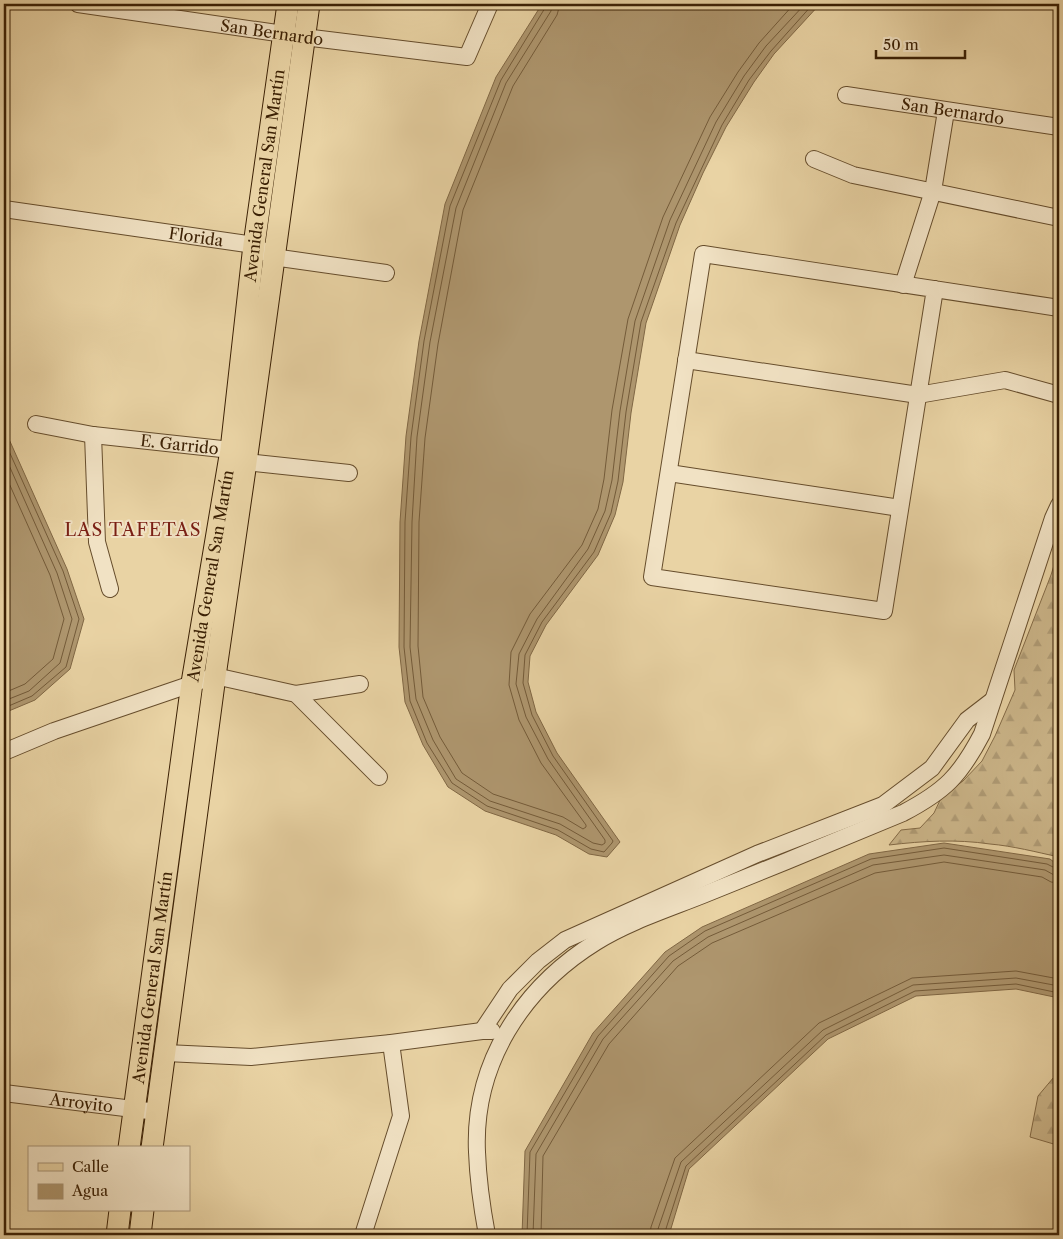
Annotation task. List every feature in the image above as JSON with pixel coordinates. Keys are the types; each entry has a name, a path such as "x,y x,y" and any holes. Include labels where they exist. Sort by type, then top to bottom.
{"main road":[{"name":"Avenida General San Martín","path":"129,1146 192,683 239,456 273,257 294,36 288,4"},
{"name":"Avenida General San Martín","path":"152,1146 215,676 239,456 254,245 294,36 309,4"},
{"path":"117,1235 120,1212"},
{"path":"140,1235 143,1212"}],"street":[{"name":"San Bernardo","path":"78,4 294,36 468,57 490,4"},
{"name":"San Bernardo","path":"846,95 1059,127"},
{"path":"903,285 933,191 946,111"},
{"path":"814,159 853,175 1059,218"},
{"name":"Florida","path":"4,209 254,245 273,257 386,273"},
{"path":"935,289 884,611 652,577 703,254 903,285 935,289 1059,308"},
{"path":"686,360 918,395 1005,380 1059,395"},
{"name":"E. Garrido","path":"36,424 93,436 349,473"},
{"path":"93,436 97,542 110,589"},
{"path":"668,473 900,508"},
{"path":"486,1235 477,1152 479,1112 489,1068 506,1032 523,1007 540,986 566,962 597,941 644,919 903,813 929,799 950,782 969,760 982,734 1053,518 1059,505"},
{"path":"4,752 54,730 215,676 296,694 360,684"},
{"path":"296,694 379,777"},
{"path":"482,1031 510,989 538,960 565,940 757,854 883,805 932,768 967,720 993,700"},
{"path":"166,1053 251,1057 390,1043 482,1031 506,1032"},
{"path":"363,1235 401,1116 390,1043"},
{"name":"Arroyito","path":"4,1093 157,1112"}],"green space":[{"path":"1059,549 1059,857 1007,846 965,841 889,845 901,830 920,828 934,813 942,796 963,781 982,761 1015,690 1014,670 1051,575"},
{"path":"1059,1071 1059,1151 1057,1145 1030,1137 1038,1096"}],"water":[{"path":"542,4 820,4 774,54 754,82 726,127 703,173 680,225 646,323 631,413 623,482 615,515 598,555 546,625 530,656 528,682 536,712 557,753 620,842 607,857 589,854 556,835 485,811 448,787 423,745 405,702 399,647 400,522 406,436 419,341 445,204 496,77"},
{"path":"4,428 67,569 84,619 70,669 35,700 4,713"},
{"path":"944,843 1050,859 1059,866 1059,998 1016,989 916,996 828,1039 689,1169 669,1235 522,1235 525,1151 593,1033 665,952 702,927 869,854"}],"district":[{"name":"LAS TAFETAS","path":"133,530"}]}
